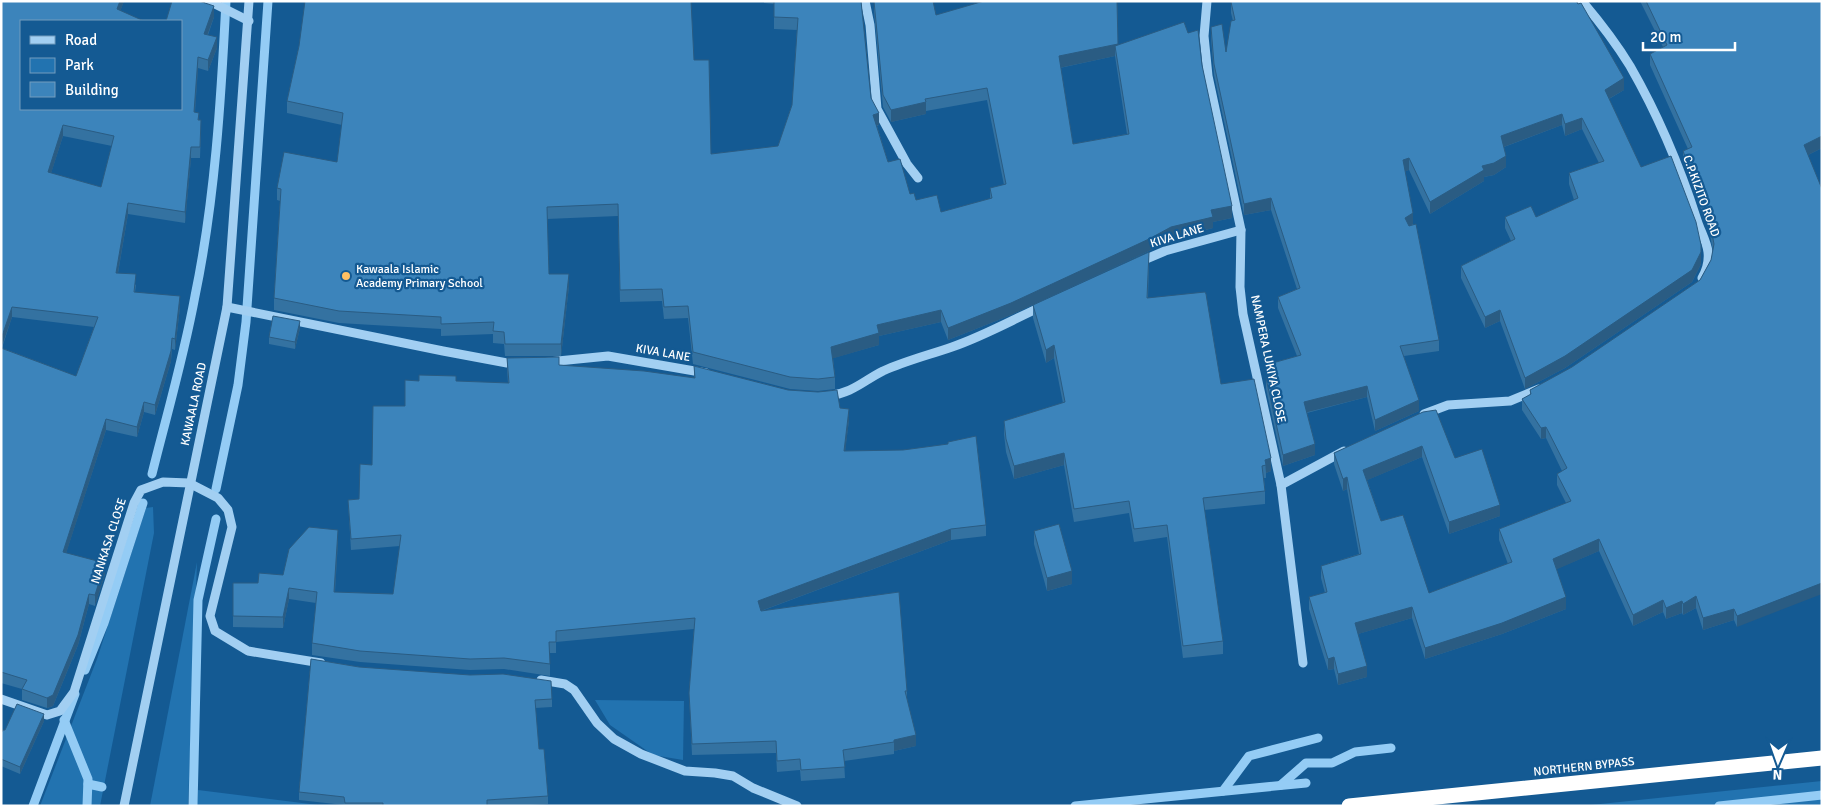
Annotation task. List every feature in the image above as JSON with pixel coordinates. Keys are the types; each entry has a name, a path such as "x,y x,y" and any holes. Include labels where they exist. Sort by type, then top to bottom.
{"highway":[{"name":"NORTHERN BYPASS","path":"1349,806 1822,758"}],"street":[{"path":"208,1 249,21"},
{"name":"KAWAALA ROAD","path":"124,806 189,483 227,307 250,1"},
{"path":"865,1 870,25 877,109 907,164 918,178"},
{"name":"NAMPERA LUKIYA CLOSE","path":"1207,1 1204,36 1208,76 1241,230 1240,288 1243,314 1281,485 1303,663"},
{"name":"C.P.KIZITO ROAD","path":"1582,1 1599,20 1629,64 1650,104 1690,196 1708,252 1706,271 1696,286"},
{"name":"KIVA LANE","path":"1130,266 1165,251 1241,230"},
{"path":"818,397 839,395 859,387 882,372 991,332 1048,303"},
{"name":"KIVA LANE","path":"227,307 498,362 530,362 608,356 717,376"},
{"path":"1413,419 1448,405 1510,401 1544,386"},
{"path":"1281,485 1352,447"},
{"name":"NANKASA CLOSE","path":"1,699 47,715 60,710 74,692 134,503 141,490 164,482 189,483 218,498 228,510 232,527 210,616 215,631 248,651 333,664"},
{"path":"528,679 565,684 574,690 597,723 614,739 640,754 686,772 716,772 734,776 753,788 798,806"}],"green space":[{"path":"153,507 154,533 100,806 40,806 97,659 146,508"},
{"path":"197,562 188,806 150,806"},
{"path":"595,700 684,701 683,760 653,755 610,725"},
{"path":"1822,781 1822,806 1581,806"},
{"path":"198,790 326,806 197,806"}],"building":[{"path":"1,1 120,1 117,9 142,20 20,20 20,110 182,110 182,20 166,20 172,1 199,1 214,6 204,34 217,37 208,60 198,57 194,112 199,113 198,120 201,120 200,147 191,147 185,212 128,203 116,273 136,274 134,292 180,296 175,339 172,338 171,351 155,405 144,402 137,427 106,419 63,552 105,563 95,595 89,594 78,635 53,695 47,698 22,689 27,680 1,672 1,348 76,376 98,317 12,307 1,339","holes":["63,125 114,136 101,187 48,172"]},
{"path":"305,1 691,1 694,60 709,60 711,154 778,146 792,105 798,18 774,17 774,1 861,1 871,98 879,113 873,115 888,162 900,159 910,194 914,193 916,200 937,195 941,212 992,198 990,188 1006,184 987,88 925,99 926,102 891,110 883,95 874,1 933,1 936,15 984,1 1117,1 1118,44 1059,56 1073,144 1129,134 1115,46 1184,22 1188,33 1198,30 1202,65 1232,206 1211,210 1213,217 1171,227 1011,303 948,328 941,310 877,325 879,333 831,347 835,377 818,379 790,377 693,352 688,306 664,307 662,289 620,290 618,204 547,207 549,274 569,274 561,344 505,344 504,332 493,331 494,322 441,324 441,317 339,311 274,298 281,189 277,188 284,152 337,162 343,113 287,101 299,46"},
{"path":"1576,1 1578,4 1581,3 1624,78 1605,90 1641,167 1671,156 1696,222 1701,245 1701,252 1692,270 1565,356 1525,378 1500,310 1485,317 1461,266 1515,239 1505,217 1531,206 1536,217 1578,198 1569,173 1604,161 1582,118 1565,124 1562,114 1501,136 1506,156 1494,163 1482,166 1484,170 1430,202 1409,158 1403,160 1413,213 1405,218 1409,226 1416,224 1439,340 1400,346 1419,400 1375,420 1367,386 1304,402 1315,444 1283,455 1266,378 1272,377 1269,364 1301,355 1278,297 1300,288 1271,198 1244,204 1214,64 1211,27 1222,24 1226,52 1231,21 1235,20 1231,2"},
{"path":"1646,1 1822,1 1822,136 1804,145 1822,189 1822,583 1737,616 1734,609 1703,618 1696,596 1683,604 1682,601 1666,608 1663,600 1633,615 1599,539 1553,559 1566,597 1502,623 1425,648 1412,607 1355,623 1367,666 1338,674 1334,657 1328,659 1309,597 1327,592 1321,566 1361,554 1347,477 1343,479 1334,453 1423,412 1436,410 1455,458 1482,449 1500,505 1449,522 1422,446 1363,470 1381,521 1403,515 1429,593 1512,562 1499,529 1571,501 1557,474 1567,468 1546,427 1541,428 1522,399 1531,394 1530,390 1572,367 1700,280 1711,260 1714,244 1709,218 1683,151 1692,147 1650,54 1667,45"},
{"path":"1149,252 1147,298 1205,292 1221,384 1254,379 1271,458 1265,460 1266,465 1262,466 1265,491 1203,498 1223,641 1183,646 1167,525 1134,529 1129,501 1074,509 1064,453 1014,466 1006,439 1004,421 1065,402 1054,345 1046,350 1033,305"},
{"path":"273,316 300,321 295,342 269,337"},
{"path":"559,357 559,365 644,371 695,378 694,366 788,390 818,392 837,390 840,408 849,409 844,451 903,450 948,444 948,442 976,436 986,525 951,529 758,601 761,611 899,592 907,691 905,691 916,735 894,740 894,742 843,750 845,767 801,770 800,759 777,761 776,741 692,744 689,693 695,618 556,631 556,642 549,642 550,664 504,658 470,659 360,651 312,643 317,592 289,588 283,617 233,616 233,583 258,583 259,573 283,575 289,549 309,527 338,530 334,592 393,594 401,535 351,539 348,500 359,499 360,464 372,465 373,406 405,406 405,380 419,381 419,375 456,376 456,381 509,383 507,358"},
{"path":"1059,524 1072,571 1047,578 1034,531"},
{"path":"311,659 359,667 470,675 503,674 551,681 552,699 535,700 539,749 544,749 548,796 487,800 487,806 383,806 383,803 345,803 344,797 299,792"},
{"path":"17,704 44,714 20,767 1,759 1,733 5,730"}],"waterway":[{"path":"152,474 186,341 208,223 216,150 226,1"},
{"path":"216,489 238,385 246,322 268,1"},
{"path":"85,670 104,623 143,503"},
{"path":"193,806 198,600 216,519"},
{"path":"33,806 75,694"},
{"path":"64,720 88,779 87,806"},
{"path":"1223,791 1249,756 1318,738"},
{"path":"1281,785 1306,763 1332,763 1355,752 1391,748"},
{"path":"1075,806 1306,783"},
{"path":"88,784 102,787"},
{"path":"1719,806 1822,795"}],"place":[{"name":"Kawaala Islamic Academy Primary School","path":"346,276"}]}
